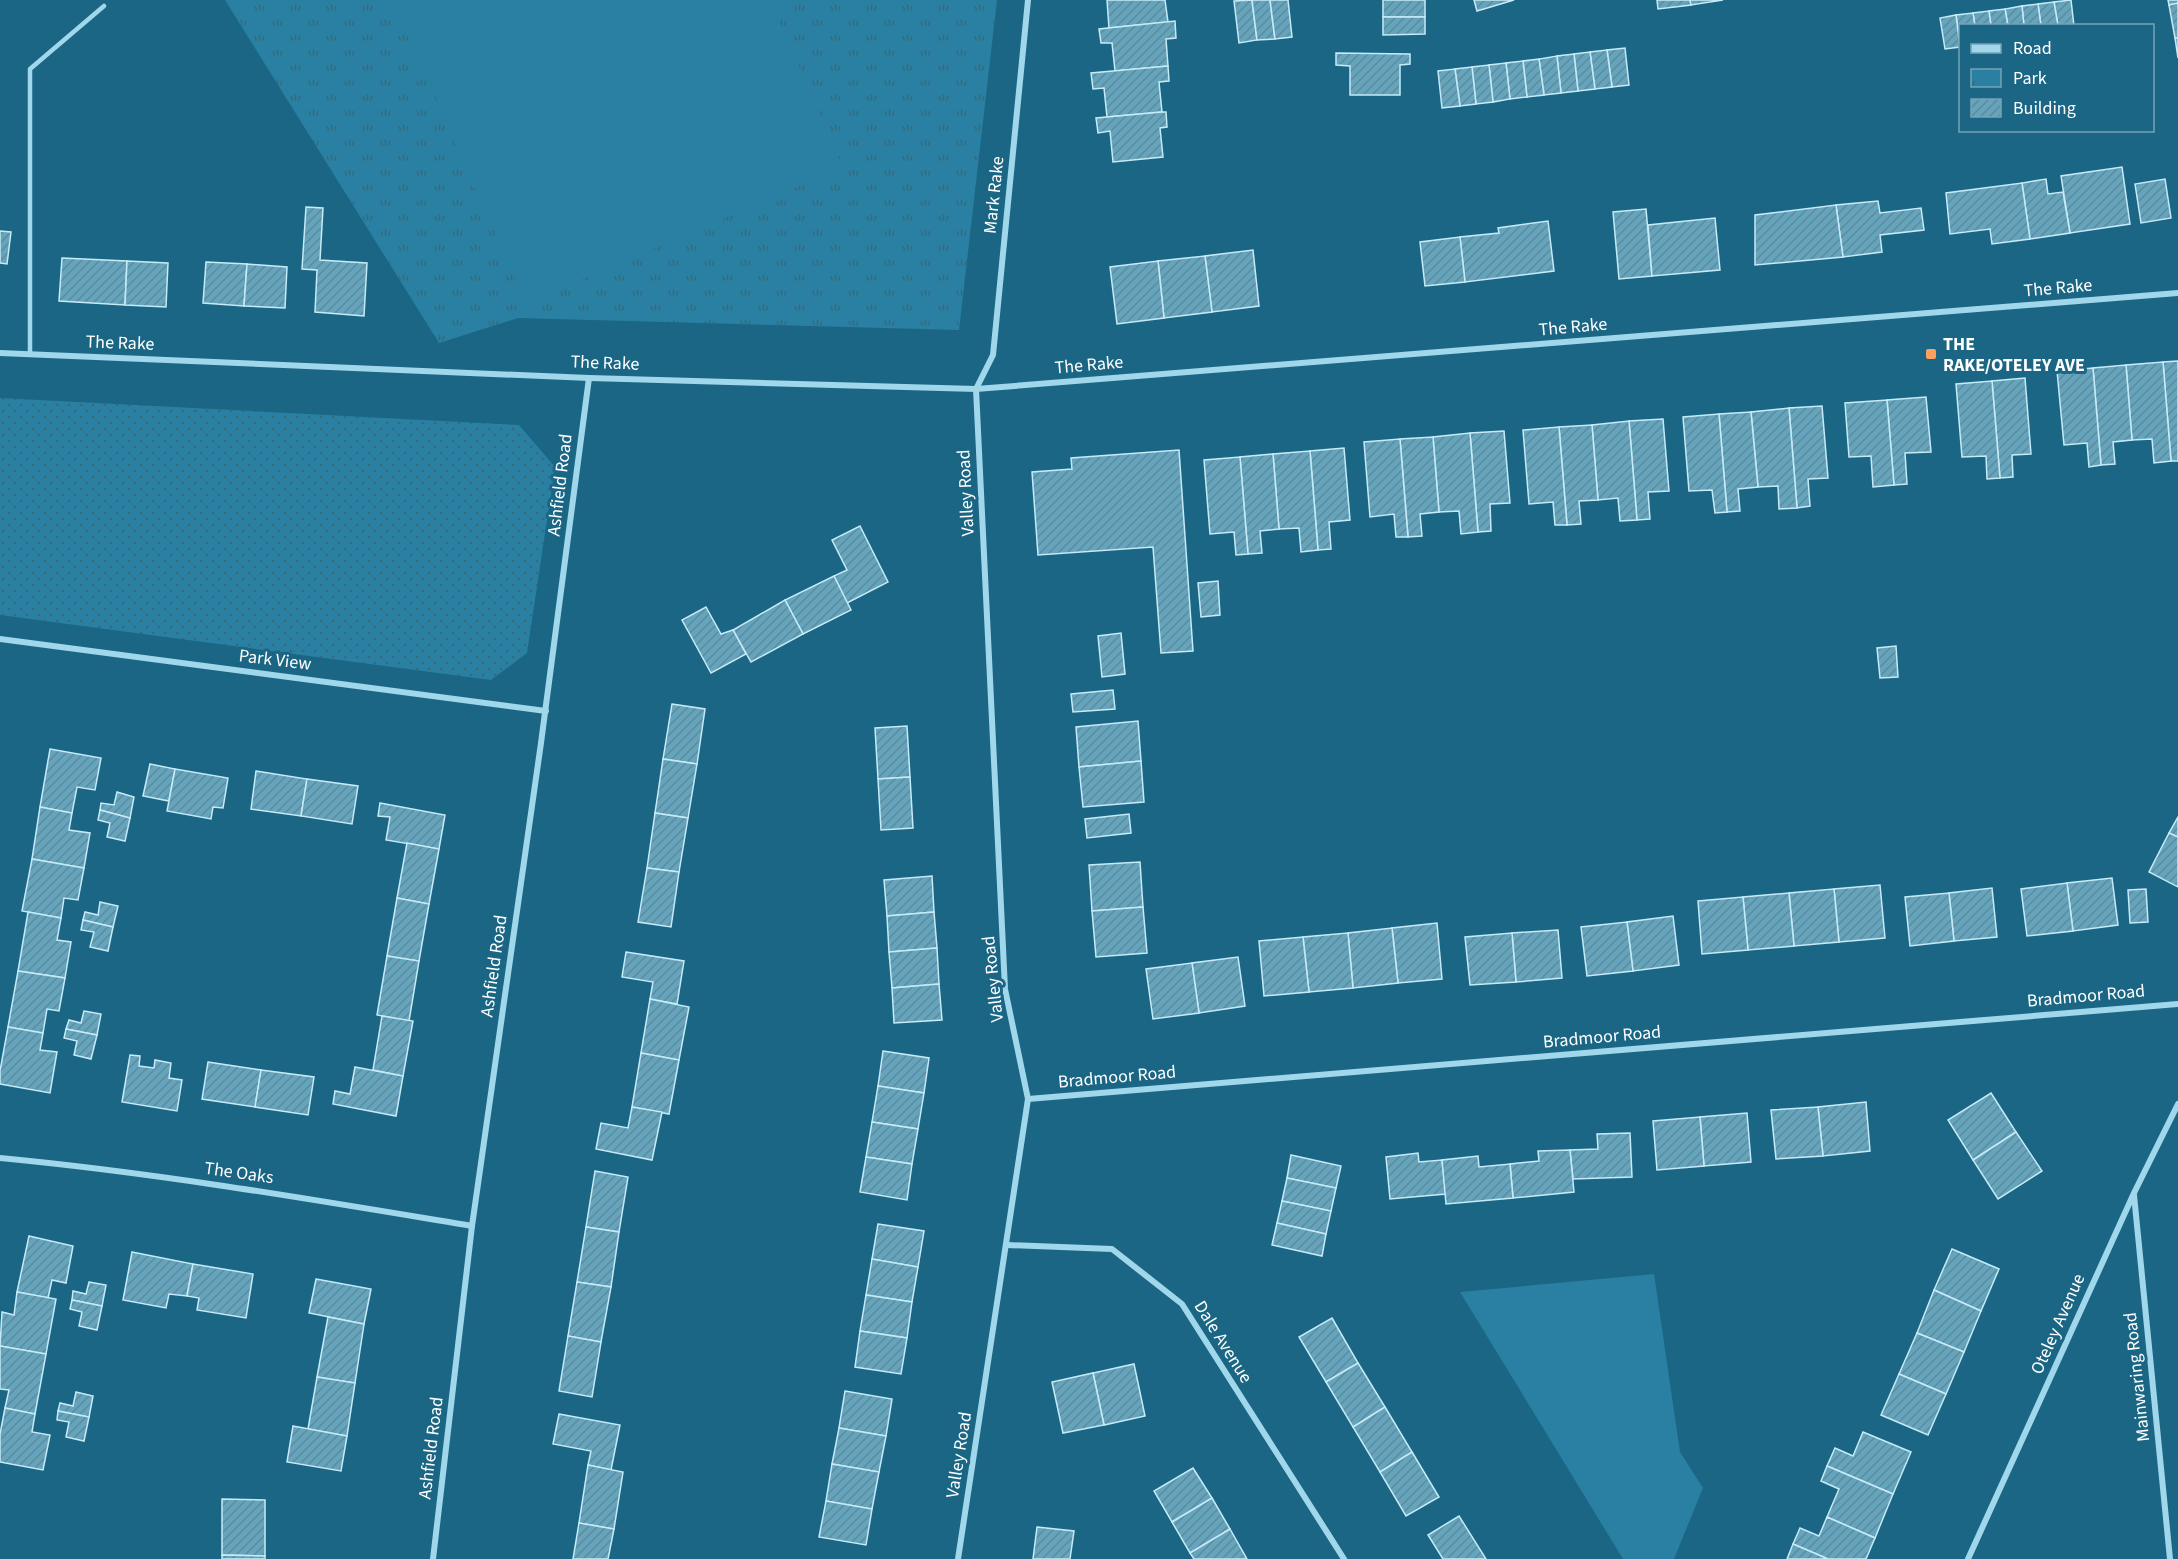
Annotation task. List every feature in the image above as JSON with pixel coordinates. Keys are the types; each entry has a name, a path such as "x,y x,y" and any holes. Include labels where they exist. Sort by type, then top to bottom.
{"street":[{"name":"Mark Rake","path":"976,389 993,355 1028,0"},
{"name":"The Rake","path":"0,353 589,378 976,389 2178,293"},
{"name":"Ashfield Road","path":"433,1559 472,1227 546,711 589,378"},
{"name":"Valley Road","path":"958,1559 1028,1099 1005,989 976,389"},
{"name":"Park View","path":"0,639 546,711"},
{"name":"Bradmoor Road","path":"1028,1099 2178,1004"},
{"name":"Oteley Avenue","path":"1968,1559 2134,1193 2178,1104"},
{"name":"The Oaks","path":"0,1158 78,1165 267,1192 472,1227"},
{"name":"Mainwaring Road","path":"2134,1193 2170,1559"},
{"name":"Dale Avenue","path":"1007,1245 1112,1249 1182,1304 1344,1559"}],"lane":[{"path":"30,354 30,69 104,6"}],"green space":[{"path":"225,0 997,0 959,330 518,318 439,343"},
{"path":"393,0 770,0 843,167 526,304"},
{"path":"0,398 519,425 555,467 527,653 491,680 0,615"},
{"path":"1654,1274 1680,1452 1703,1488 1674,1559 1623,1559 1460,1292"}],"building":[{"path":"1107,0 1165,0 1168,22 1109,28"},
{"path":"1252,0 1257,40 1239,43 1234,1"},
{"path":"1252,0 1270,0 1275,39 1257,40"},
{"path":"1270,0 1288,0 1292,37 1275,39"},
{"path":"1383,0 1425,0 1425,17 1383,17"},
{"path":"1474,0 1514,0 1477,11"},
{"path":"1657,0 1690,0 1691,5 1658,9"},
{"path":"1690,0 1723,0 1691,5"},
{"path":"2071,0 2074,24 2058,24 2054,2"},
{"path":"2168,0 2178,0 2178,3 2169,5"},
{"path":"2054,2 2058,24 2041,24 2038,4"},
{"path":"2178,3 2178,38 2175,38 2169,5"},
{"path":"2038,4 2041,24 2024,24 2022,6"},
{"path":"2022,6 2024,24 2008,24 2005,9"},
{"path":"2005,9 2008,24 1991,24 1989,11"},
{"path":"1989,11 1991,24 1975,24 1973,13"},
{"path":"1973,13 1975,24 1959,24 1959,37 1956,15"},
{"path":"1956,15 1959,47 1945,49 1940,18"},
{"path":"1383,17 1425,17 1425,34 1383,35"},
{"path":"1175,21 1176,38 1166,39 1168,66 1115,71 1112,43 1101,43 1099,29"},
{"path":"2175,38 2178,38 2178,58"},
{"path":"1625,48 1629,85 1612,87 1607,50"},
{"path":"1607,50 1612,87 1595,89 1590,52"},
{"path":"1590,52 1595,89 1578,91 1574,54"},
{"path":"1336,53 1410,54 1410,64 1400,65 1400,95 1350,95 1350,66 1336,65"},
{"path":"1574,54 1578,91 1561,93 1557,56"},
{"path":"1557,56 1561,93 1544,95 1539,59"},
{"path":"1539,59 1544,95 1527,97 1523,61"},
{"path":"1523,61 1527,97 1510,99 1506,63"},
{"path":"1506,63 1510,99 1493,102 1489,65"},
{"path":"1489,65 1493,102 1476,104 1472,67"},
{"path":"1168,66 1169,81 1159,82 1162,112 1107,117 1104,88 1093,89 1091,73"},
{"path":"1472,67 1476,104 1460,106 1455,69"},
{"path":"1455,69 1460,106 1442,108 1438,71"},
{"path":"1166,112 1167,127 1160,128 1163,157 1113,162 1110,131 1098,133 1096,118"},
{"path":"2122,167 2130,224 2070,233 2061,176"},
{"path":"2046,179 2048,194 2063,192 2070,233 2030,239 2022,183"},
{"path":"2165,179 2171,218 2141,223 2135,184"},
{"path":"2022,183 2030,239 1992,244 1990,229 1950,234 1946,193"},
{"path":"1878,201 1880,213 1921,208 1924,230 1880,235 1882,252 1843,257 1836,205"},
{"path":"1836,205 1843,257 1755,265 1755,215"},
{"path":"306,207 323,208 320,260 367,263 364,316 315,312 317,270 302,269"},
{"path":"1646,209 1652,276 1619,279 1613,212"},
{"path":"1715,218 1720,270 1652,276 1648,225"},
{"path":"1548,221 1554,271 1465,282 1460,237 1499,233 1498,228"},
{"path":"0,231 11,232 7,264 0,263"},
{"path":"1460,237 1465,282 1425,286 1420,242"},
{"path":"1253,250 1259,306 1212,312 1205,256"},
{"path":"1205,256 1212,312 1164,318 1158,261"},
{"path":"62,258 127,261 125,305 59,301"},
{"path":"127,261 168,263 166,307 125,305"},
{"path":"1158,261 1164,318 1117,324 1110,267"},
{"path":"206,262 247,264 244,306 203,303"},
{"path":"247,264 287,267 285,308 244,306"},
{"path":"2178,361 2178,461 2171,461 2163,362"},
{"path":"2163,362 2171,461 2154,463 2152,439 2132,440 2126,365"},
{"path":"2126,365 2132,440 2113,442 2115,464 2101,465 2093,368"},
{"path":"2093,368 2101,465 2089,467 2087,443 2064,445 2057,371"},
{"path":"2025,378 2031,454 2012,455 2013,477 2000,478 1992,381"},
{"path":"1992,381 2000,478 1987,479 1986,456 1962,457 1956,384"},
{"path":"1926,397 1931,452 1905,453 1907,484 1894,485 1887,400"},
{"path":"1887,400 1894,485 1873,487 1871,456 1849,457 1845,403"},
{"path":"1822,406 1828,478 1808,479 1810,506 1797,508 1789,408"},
{"path":"1789,408 1797,508 1779,509 1778,486 1758,487 1751,412"},
{"path":"1751,412 1758,487 1738,489 1740,511 1727,512 1719,414"},
{"path":"1719,414 1727,512 1715,513 1712,490 1689,491 1683,417"},
{"path":"1663,419 1669,491 1648,492 1650,519 1637,520 1629,421"},
{"path":"1629,421 1637,520 1620,521 1618,498 1598,500 1592,425"},
{"path":"1592,425 1598,500 1579,501 1581,524 1567,525 1559,427"},
{"path":"1559,427 1567,525 1555,525 1553,502 1529,504 1523,430"},
{"path":"1504,431 1510,503 1490,504 1491,531 1478,532 1470,433"},
{"path":"1470,433 1478,532 1461,534 1459,511 1439,512 1433,437"},
{"path":"1433,437 1439,512 1420,514 1422,536 1408,537 1400,439"},
{"path":"1400,439 1408,537 1396,537 1394,514 1370,517 1364,442"},
{"path":"1344,448 1350,520 1329,522 1331,549 1318,550 1310,451"},
{"path":"1179,450 1193,651 1161,653 1153,547 1038,555 1032,472 1072,469 1071,458"},
{"path":"1310,451 1318,550 1301,552 1299,528 1279,529 1273,454"},
{"path":"1273,454 1279,529 1260,531 1262,553 1248,554 1240,457"},
{"path":"1240,457 1248,554 1236,555 1234,532 1210,534 1204,460"},
{"path":"860,526 888,582 847,603 834,576 847,570 832,540"},
{"path":"834,576 851,610 803,634 785,600"},
{"path":"1218,581 1220,615 1201,617 1198,583"},
{"path":"785,600 803,634 751,662 733,630"},
{"path":"706,607 721,634 733,630 746,654 711,673 682,620"},
{"path":"1121,633 1125,674 1102,677 1098,636"},
{"path":"1896,646 1898,677 1880,678 1877,648"},
{"path":"1113,690 1115,709 1073,712 1071,694"},
{"path":"672,704 705,709 697,764 663,759"},
{"path":"1138,721 1141,761 1079,767 1076,727"},
{"path":"907,726 910,777 878,779 875,728"},
{"path":"50,749 101,758 95,790 77,787 72,813 40,807"},
{"path":"663,759 697,764 688,818 655,813"},
{"path":"1141,761 1144,802 1083,807 1079,767"},
{"path":"150,764 175,769 169,801 143,796"},
{"path":"175,769 228,778 223,808 213,807 211,819 167,811"},
{"path":"256,771 307,779 301,816 251,809"},
{"path":"910,777 913,828 881,830 878,779"},
{"path":"307,779 358,786 352,824 301,816"},
{"path":"117,792 134,797 130,818 100,810 101,803 114,805"},
{"path":"380,803 445,815 439,849 386,840 390,817 378,816"},
{"path":"40,807 72,813 69,830 90,833 84,868 32,859"},
{"path":"100,810 130,818 125,841 107,837 110,823 98,820"},
{"path":"655,813 688,818 679,872 647,868"},
{"path":"1129,814 1131,833 1087,838 1085,819"},
{"path":"2178,817 2178,837 2169,833"},
{"path":"2169,833 2178,837 2178,887 2149,872"},
{"path":"407,843 439,849 429,904 397,898"},
{"path":"32,859 84,868 78,900 64,898 61,918 22,911"},
{"path":"1140,862 1143,907 1092,911 1089,865"},
{"path":"647,868 679,872 671,927 638,922"},
{"path":"932,876 934,912 887,916 884,880"},
{"path":"2112,878 2118,925 2073,931 2067,883"},
{"path":"2067,883 2073,931 2027,936 2021,889"},
{"path":"1880,885 1885,938 1839,942 1834,889"},
{"path":"1992,888 1997,937 1954,941 1949,893"},
{"path":"1834,889 1839,942 1794,946 1789,893"},
{"path":"2146,889 2148,922 2130,923 2128,890"},
{"path":"1789,893 1794,946 1748,950 1743,897"},
{"path":"1949,893 1954,941 1910,946 1905,897"},
{"path":"1743,897 1748,950 1702,954 1698,901"},
{"path":"397,898 429,904 419,961 387,956"},
{"path":"100,902 118,906 113,927 83,920 85,912 98,915"},
{"path":"1143,907 1147,953 1096,957 1092,911"},
{"path":"28,912 61,918 57,940 71,942 65,978 18,971"},
{"path":"934,912 937,948 889,952 887,916"},
{"path":"1673,916 1679,965 1633,971 1627,922"},
{"path":"83,920 113,927 108,951 90,947 94,932 81,930"},
{"path":"1627,922 1633,971 1587,976 1581,927"},
{"path":"1437,923 1442,979 1398,983 1392,928"},
{"path":"1392,928 1398,983 1353,988 1348,933"},
{"path":"1558,930 1562,978 1516,982 1512,933"},
{"path":"1348,933 1353,988 1309,992 1303,937"},
{"path":"1512,933 1516,982 1470,985 1465,937"},
{"path":"1303,937 1309,992 1264,996 1259,941"},
{"path":"937,948 939,984 892,988 889,952"},
{"path":"626,952 684,961 677,1004 650,999 653,982 622,977"},
{"path":"387,956 419,961 409,1021 377,1015"},
{"path":"1238,957 1245,1006 1199,1013 1192,963"},
{"path":"1192,963 1199,1013 1153,1019 1146,969"},
{"path":"18,971 65,978 59,1011 47,1009 43,1033 8,1027"},
{"path":"939,984 942,1020 894,1023 892,988"},
{"path":"650,999 689,1007 679,1060 641,1053"},
{"path":"84,1011 101,1014 97,1035 66,1029 69,1020 81,1023"},
{"path":"382,1016 413,1021 403,1076 373,1070"},
{"path":"8,1027 43,1033 40,1050 57,1052 50,1093 0,1084 0,1071"},
{"path":"66,1029 97,1035 91,1059 74,1055 77,1041 64,1038"},
{"path":"883,1051 929,1058 924,1093 878,1086"},
{"path":"641,1053 679,1060 669,1114 632,1107"},
{"path":"130,1055 140,1056 139,1066 154,1068 155,1060 171,1063 169,1078 182,1080 177,1111 122,1102"},
{"path":"208,1062 261,1070 255,1107 202,1099"},
{"path":"355,1067 403,1076 396,1116 333,1104 335,1091 350,1094"},
{"path":"261,1070 314,1077 308,1115 255,1107"},
{"path":"878,1086 924,1093 918,1129 872,1122"},
{"path":"1991,1093 2016,1132 1973,1160 1948,1120"},
{"path":"1866,1102 1870,1151 1823,1156 1818,1107"},
{"path":"632,1107 662,1112 652,1160 596,1149 601,1123 628,1128"},
{"path":"1818,1107 1823,1156 1776,1159 1771,1110"},
{"path":"1747,1113 1751,1162 1704,1166 1700,1117"},
{"path":"1700,1117 1704,1166 1657,1170 1653,1121"},
{"path":"872,1122 918,1129 912,1164 866,1157"},
{"path":"2016,1132 2042,1171 1998,1199 1973,1160"},
{"path":"1630,1133 1632,1177 1573,1179 1570,1150 1598,1149 1597,1134"},
{"path":"1570,1150 1574,1192 1513,1198 1510,1164 1539,1161 1538,1151"},
{"path":"1418,1153 1419,1162 1442,1160 1446,1194 1390,1199 1386,1157"},
{"path":"1291,1155 1341,1166 1336,1188 1287,1178"},
{"path":"1478,1156 1479,1167 1510,1164 1513,1198 1446,1204 1442,1160"},
{"path":"866,1157 912,1164 907,1200 860,1192"},
{"path":"595,1171 628,1177 619,1232 586,1227"},
{"path":"1287,1178 1336,1188 1331,1211 1282,1201"},
{"path":"1282,1201 1331,1211 1326,1234 1277,1223"},
{"path":"1277,1223 1326,1234 1322,1256 1272,1245"},
{"path":"878,1224 924,1231 918,1267 872,1259"},
{"path":"586,1227 619,1232 611,1287 577,1282"},
{"path":"29,1236 73,1246 66,1283 52,1280 48,1298 17,1292"},
{"path":"1952,1249 1999,1269 1981,1311 1934,1290"},
{"path":"132,1252 193,1264 187,1296 169,1294 166,1308 123,1300"},
{"path":"872,1259 918,1267 912,1302 866,1295"},
{"path":"193,1264 253,1274 246,1318 197,1310 199,1298 187,1296"},
{"path":"316,1279 371,1289 364,1324 309,1313"},
{"path":"89,1282 106,1285 102,1306 72,1300 73,1291 86,1294"},
{"path":"577,1282 611,1287 601,1342 568,1336"},
{"path":"1934,1290 1981,1311 1964,1352 1917,1333"},
{"path":"17,1292 56,1299 46,1354 0,1346 2,1312 14,1315"},
{"path":"866,1295 912,1302 907,1338 860,1331"},
{"path":"72,1300 102,1306 97,1330 79,1326 82,1312 70,1309"},
{"path":"328,1317 364,1324 355,1383 317,1377"},
{"path":"1332,1318 1358,1363 1326,1382 1299,1337"},
{"path":"860,1331 907,1338 901,1374 855,1367"},
{"path":"1917,1333 1964,1352 1946,1394 1899,1374"},
{"path":"568,1336 601,1342 592,1397 559,1391"},
{"path":"0,1346 46,1354 35,1414 5,1408 9,1390 0,1389"},
{"path":"1358,1363 1385,1407 1353,1427 1326,1382"},
{"path":"1134,1364 1145,1416 1104,1425 1093,1373"},
{"path":"1093,1373 1104,1425 1063,1433 1052,1382"},
{"path":"1899,1374 1946,1394 1928,1435 1881,1415"},
{"path":"317,1377 355,1383 347,1436 308,1429"},
{"path":"845,1391 892,1399 886,1436 839,1428"},
{"path":"76,1392 93,1396 89,1417 58,1411 60,1403 73,1406"},
{"path":"1385,1407 1412,1452 1380,1472 1353,1427"},
{"path":"5,1408 35,1414 32,1432 50,1435 43,1470 0,1462 0,1434"},
{"path":"58,1411 89,1417 84,1441 66,1437 69,1422 57,1420"},
{"path":"559,1414 620,1425 611,1470 588,1465 591,1451 553,1444"},
{"path":"293,1426 347,1436 341,1471 287,1462"},
{"path":"839,1428 886,1436 879,1472 832,1464"},
{"path":"1863,1432 1911,1452 1893,1494 1827,1466 1835,1448 1853,1456"},
{"path":"1412,1452 1439,1497 1406,1516 1380,1472"},
{"path":"832,1464 879,1472 872,1509 826,1501"},
{"path":"588,1465 623,1472 614,1529 579,1523"},
{"path":"1827,1466 1893,1494 1875,1538 1827,1517 1839,1489 1821,1481"},
{"path":"1193,1468 1212,1498 1172,1522 1154,1491"},
{"path":"1212,1498 1230,1529 1190,1553 1172,1522"},
{"path":"222,1499 265,1500 265,1556 222,1555"},
{"path":"826,1501 872,1509 866,1545 819,1537"},
{"path":"1459,1516 1486,1559 1443,1559 1428,1535"},
{"path":"1827,1517 1875,1538 1866,1559 1828,1559 1793,1544 1800,1528 1819,1536"},
{"path":"579,1523 614,1529 608,1559 573,1559"},
{"path":"1037,1527 1074,1531 1070,1559 1033,1559"},
{"path":"1230,1529 1247,1559 1194,1559 1190,1553"},
{"path":"1793,1544 1828,1559 1787,1559"},
{"path":"222,1555 265,1556 265,1559 222,1559"}],"place":[{"name":"THE RAKE/OTELEY AVE","path":"1931,354"}]}
